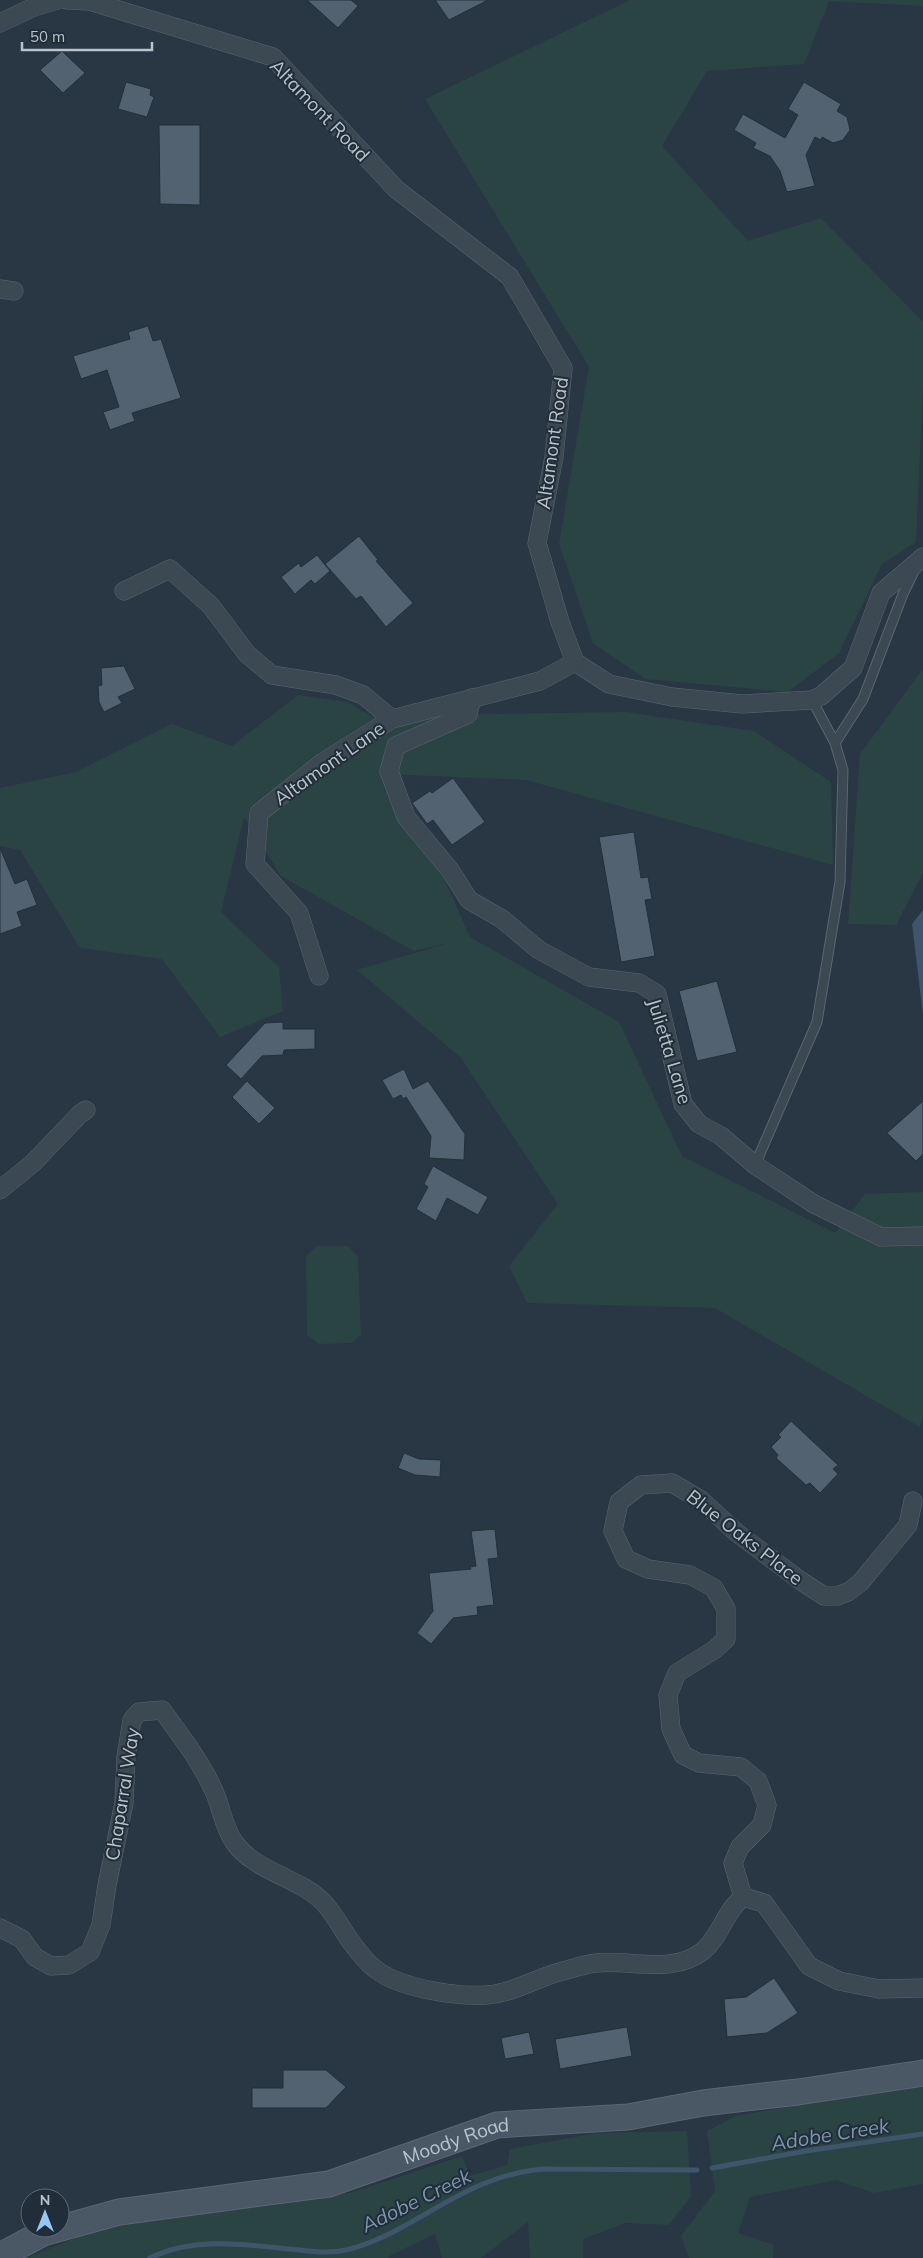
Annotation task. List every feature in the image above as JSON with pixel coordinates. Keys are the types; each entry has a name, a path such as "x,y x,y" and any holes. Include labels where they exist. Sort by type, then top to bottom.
{"street":[{"path":"0,23 34,7 58,0"},
{"name":"Altamont Road","path":"68,0 89,1 273,57 396,189 510,277 563,368 554,457 537,543 560,622 575,662"},
{"path":"575,662 609,684 672,697 742,704 812,700 821,696 853,668 881,593 922,558"},
{"path":"124,591 170,569 211,606 247,654 272,675 336,685 363,694 392,719"},
{"name":"Altamont Lane","path":"319,976 299,913 255,864 259,813 323,762 392,719 540,681 575,662"},
{"name":"Julietta Lane","path":"472,698 468,714 396,746 389,771 406,818 450,870 470,900 502,919 539,950 589,978 639,983 657,994 683,1104 699,1124 721,1136 756,1165 814,1204 881,1237 923,1236"},
{"path":"0,1190 33,1163 86,1110"},
{"name":"Blue Oaks Place","path":"743,1897 733,1863 740,1846 762,1825 767,1805 758,1781 741,1767 699,1763 683,1755 671,1729 668,1695 677,1673 714,1650 726,1639 726,1609 714,1588 690,1575 648,1569 626,1559 613,1531 619,1502 641,1485 672,1483 701,1500 737,1533 801,1581 824,1596 837,1596 848,1592 860,1583 903,1532 908,1525 913,1501"},
{"name":"Chaparral Way","path":"0,1928 22,1939 35,1957 51,1966 69,1965 90,1952 101,1925 107,1885 124,1803 126,1757 132,1720 139,1712 162,1710 192,1751 214,1789 234,1842 253,1861 293,1882 323,1902 341,1924 358,1952 381,1973 411,1985 452,1993 488,1995 534,1982 552,1973 597,1963 678,1964 703,1951 722,1926 733,1905 743,1897"},
{"path":"743,1897 764,1904 809,1966 839,1981 879,1989 923,1988"},
{"name":"Moody Road","path":"0,2256 43,2233 119,2212 329,2184 497,2125 628,2117 703,2103 798,2092 923,2073"}],"lane":[{"path":"835,743 863,699 903,594 922,558"},
{"path":"756,1165 816,1022 840,882 842,770 835,743 812,700"}],"green space":[{"path":"630,0 923,0 923,6 829,1 804,64 707,71 662,146 748,241 821,218 923,322 923,387 916,542 882,564 839,653 788,692 645,679 593,643 559,544 589,367 425,99"},
{"path":"923,669 923,872 896,925 848,924 860,754"},
{"path":"298,695 347,702 371,716 626,712 754,731 831,782 833,865 526,780 384,774 442,874 470,937 619,1022 682,1156 835,1233 865,1194 923,1192 923,1418 920,1427 715,1308 527,1303 509,1266 558,1204 460,1057 357,970 452,942 414,951 281,876 244,817 221,912 279,967 283,1011 220,1037 162,959 80,948 20,850 0,846 0,788 76,772 172,724 232,746"},
{"path":"317,1246 348,1246 358,1257 361,1335 352,1343 319,1344 307,1335 306,1257"},
{"path":"923,2083 923,2184 874,2193 836,2180 750,2197 738,2233 774,2245 773,2258 689,2258 681,2236 715,2191 707,2131 736,2116"},
{"path":"687,2131 691,2196 669,2225 625,2223 583,2239 583,2258 530,2258 528,2222 481,2258 442,2258 435,2234 388,2258 26,2258 163,2203 350,2193 462,2156 470,2176 507,2165 510,2149 596,2133"}],"water":[{"path":"923,910 923,1015 912,924"}],"building":[{"path":"307,0 351,0 358,6 338,28"},
{"path":"435,0 488,0 449,20"},
{"path":"62,51 85,73 63,93 40,70"},
{"path":"126,82 151,89 150,95 154,97 147,117 118,109"},
{"path":"804,82 841,104 837,111 847,117 850,130 843,140 833,143 822,137 821,140 815,137 806,155 815,186 787,192 780,171 770,156 753,148 756,143 734,130 743,114 785,138 798,115 788,109"},
{"path":"159,125 200,125 200,205 160,204"},
{"path":"148,326 153,341 161,339 181,398 132,413 135,421 110,430 103,412 119,407 107,370 81,379 73,356 130,339 128,332"},
{"path":"359,536 378,560 376,561 413,603 386,627 361,596 356,599 325,564"},
{"path":"317,555 330,571 315,584 311,580 295,594 281,577 299,563 301,567"},
{"path":"124,666 135,689 118,697 122,703 104,712 99,702 98,686 102,685 101,668"},
{"path":"453,778 485,822 452,845 433,820 427,824 412,803 430,791 432,793"},
{"path":"634,832 641,878 648,877 652,899 645,900 655,956 621,962 599,837"},
{"path":"0,848 15,884 27,879 37,905 17,912 22,926 0,934"},
{"path":"717,981 737,1052 697,1061 679,991"},
{"path":"283,1022 283,1029 315,1029 315,1049 284,1050 283,1055 262,1056 241,1079 226,1065 265,1023"},
{"path":"404,1069 413,1089 428,1081 465,1134 464,1160 429,1158 431,1136 406,1097 403,1099 401,1095 393,1099 382,1080"},
{"path":"247,1081 275,1108 259,1124 232,1097"},
{"path":"923,1101 923,1154 916,1161 887,1133"},
{"path":"433,1166 488,1197 478,1215 447,1198 436,1221 416,1209 428,1187 424,1184"},
{"path":"791,1421 838,1465 833,1469 838,1474 820,1493 810,1483 806,1485 776,1458 778,1455 771,1447 781,1437 778,1435"},
{"path":"404,1453 419,1459 441,1460 440,1477 415,1475 398,1468"},
{"path":"495,1529 498,1558 488,1559 494,1605 477,1607 478,1615 453,1618 431,1644 417,1633 433,1611 429,1573 471,1569 470,1567 476,1566 471,1531"},
{"path":"774,1978 798,2013 767,2033 727,2037 724,1999 746,1997"},
{"path":"627,2027 632,2056 560,2069 555,2039"},
{"path":"529,2032 534,2054 505,2059 501,2038"},
{"path":"283,2070 326,2070 346,2087 326,2108 252,2108 252,2088 283,2088"}],"waterway":[{"name":"Adobe Creek","path":"712,2168 806,2151 923,2134"},
{"name":"Adobe Creek","path":"150,2258 166,2251 183,2247 218,2244 254,2245 318,2252 346,2250 399,2229 483,2184 527,2171 542,2169 697,2170"}]}
